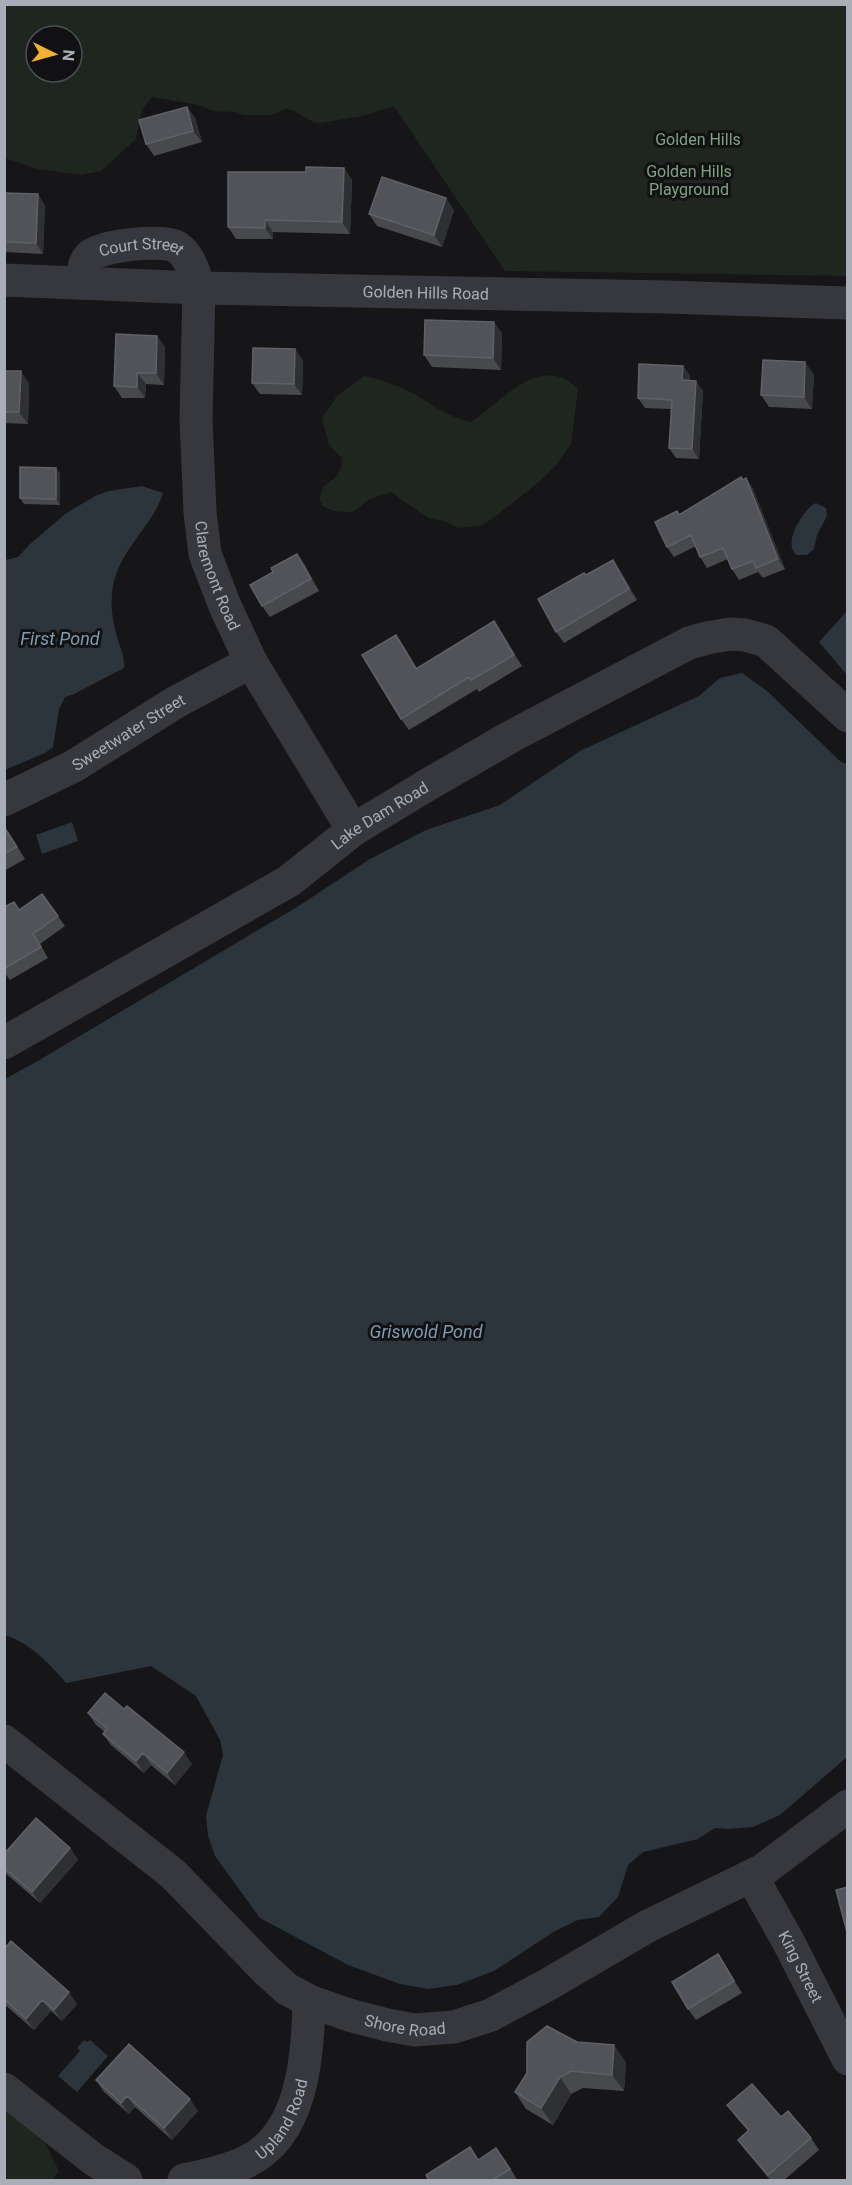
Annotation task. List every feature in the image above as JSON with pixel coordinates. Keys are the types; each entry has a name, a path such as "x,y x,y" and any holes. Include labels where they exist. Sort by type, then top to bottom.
{"street":[{"name":"Golden Hills Road","path":"4,280 199,288 848,303"},
{"name":"Claremont Road","path":"199,288 196,419 205,554 251,662 353,830"},
{"name":"Lake Dam Road","path":"4,1043 289,881 353,830 512,736 689,643 737,634 759,639 771,645 848,716"},
{"name":"Sweetwater Street","path":"4,800 89,758 176,702 251,662"},
{"name":"Shore Road","path":"4,1741 173,1874 280,1984 309,2001 387,2025 432,2030 464,2025 491,2015 648,1926 752,1876 776,1862 848,1806"},
{"name":"King Street","path":"752,1876 848,2058"},
{"name":"Upland Road","path":"184,2181 246,2162 263,2152 278,2138 293,2112 300,2087 309,2001"},
{"path":"4,2089 93,2159 126,2181"}],"green space":[{"name":"Golden Hills","path":"5,5 847,5 847,276 505,271 394,106 363,116 320,123 313,122 292,110 285,109 271,115 243,115 236,112 213,111 199,105 152,97 142,110 136,139 101,171 82,175 37,169 5,158"},
{"path":"550,375 564,379 578,389 571,444 557,464 539,482 480,526 459,528 444,521 428,518 391,492 370,499 352,512 334,511 324,507 319,500 323,487 336,477 342,465 341,457 329,445 322,418 337,396 364,376 400,387 451,415 471,422 508,393 536,377"},
{"path":"4,2107 43,2139 59,2171 53,2179 5,2180"}],"water":[{"name":"First Pond","path":"142,486 163,493 152,516 123,560 113,586 113,618 124,668 65,697 59,709 53,747 45,753 5,770 5,560 18,557 65,514 95,496 109,491"},
{"path":"816,503 826,508 827,516 817,535 814,549 807,555 797,555 793,550 793,535 800,519"},
{"path":"847,611 847,675 819,642"},
{"name":"Griswold Pond","path":"742,673 767,691 841,762 847,764 847,1757 780,1815 753,1827 715,1828 698,1839 643,1852 628,1865 618,1897 599,1917 578,1920 555,1931 494,1971 457,1985 428,1989 400,1984 348,1965 260,1918 215,1856 208,1836 206,1816 223,1755 220,1740 196,1696 151,1666 66,1683 38,1654 23,1643 5,1635 5,1079 297,907 370,859 426,830 500,805 580,751 699,696 720,678"},
{"path":"72,822 78,841 42,854 36,835"},
{"path":"84,2040 87,2042 90,2040 108,2056 77,2092 58,2076 80,2051 77,2048"}],"building":[{"path":"187,107 193,131 146,144 139,120"},
{"path":"306,167 344,168 342,222 265,220 265,228 228,227 228,172 306,172"},
{"path":"382,177 446,198 434,235 369,214"},
{"path":"4,193 38,194 36,243 4,242"},
{"path":"425,320 494,322 493,358 424,355"},
{"path":"116,334 157,336 156,373 137,373 137,387 114,386"},
{"path":"253,348 295,349 294,384 252,383"},
{"path":"763,360 805,362 804,397 761,395"},
{"path":"639,364 683,366 682,380 696,381 692,449 669,448 672,400 638,398"},
{"path":"4,371 21,371 19,412 4,412"},
{"path":"20,467 56,468 56,499 20,498"},
{"path":"741,477 743,480 746,478 778,559 756,568 753,561 732,569 723,548 700,557 691,535 667,547 655,522 677,511 679,515"},
{"path":"297,554 311,579 262,606 250,585 273,572 271,568"},
{"path":"613,560 629,589 556,632 538,599 584,573 586,575"},
{"path":"494,621 514,655 471,680 469,677 401,719 362,655 396,635 416,669"},
{"path":"4,827 17,847 4,854"},
{"path":"42,894 58,916 33,934 41,947 4,969 4,907 14,902 19,910"},
{"path":"105,1693 124,1709 127,1706 184,1752 167,1773 143,1753 136,1761 103,1734 107,1728 88,1713"},
{"path":"36,1818 70,1848 32,1892 4,1868 4,1854"},
{"path":"848,1887 848,1936 836,1890"},
{"path":"11,1941 69,1992 54,2010 42,2000 26,2019 4,1999 4,1949"},
{"path":"718,1954 734,1981 688,2009 672,1982"},
{"path":"547,2026 577,2042 614,2045 612,2075 571,2071 560,2077 541,2108 515,2092 527,2073 527,2042"},
{"path":"129,2044 190,2099 164,2128 127,2096 121,2103 96,2080"},
{"path":"752,2084 781,2117 788,2111 811,2138 768,2175 738,2140 749,2130 727,2105"},
{"path":"470,2147 478,2160 496,2148 510,2169 491,2181 429,2181 426,2175"}],"park label":[{"name":"Golden Hills Playground","path":"689,180"}]}
